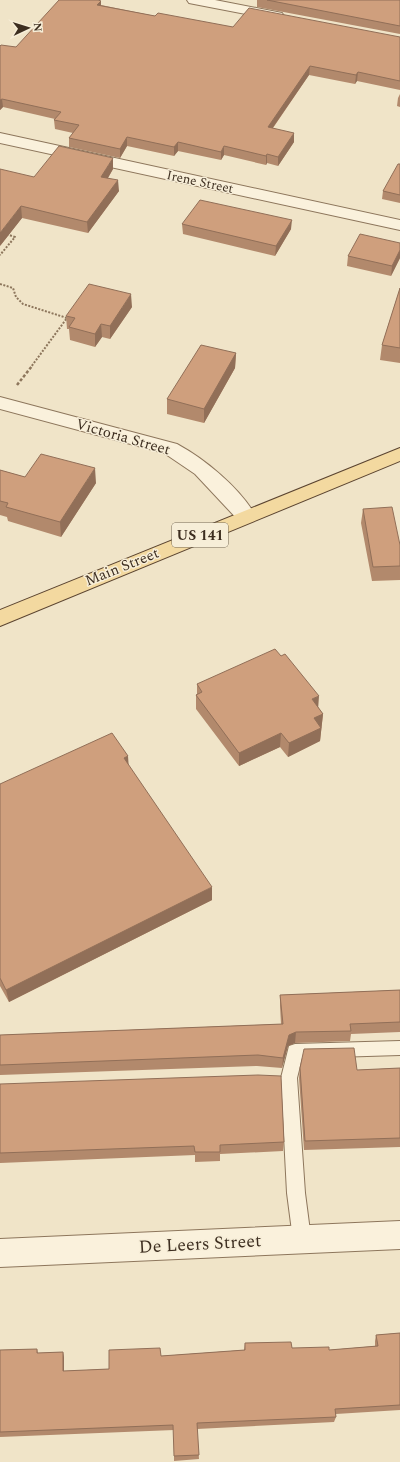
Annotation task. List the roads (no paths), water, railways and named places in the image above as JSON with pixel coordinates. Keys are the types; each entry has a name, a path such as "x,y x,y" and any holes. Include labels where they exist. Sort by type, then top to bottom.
{"main road":[{"name":"Main Street","path":"0,618 400,454"}],"street":[{"path":"194,0 293,19"},
{"name":"Irene Street","path":"0,138 400,225"},
{"name":"Victoria Street","path":"0,403 170,448 205,470 246,516"},
{"name":"De Leers Street","path":"0,1253 400,1235"}],"lane":[{"path":"302,1240 282,1077 295,1051 400,1048"}]}
